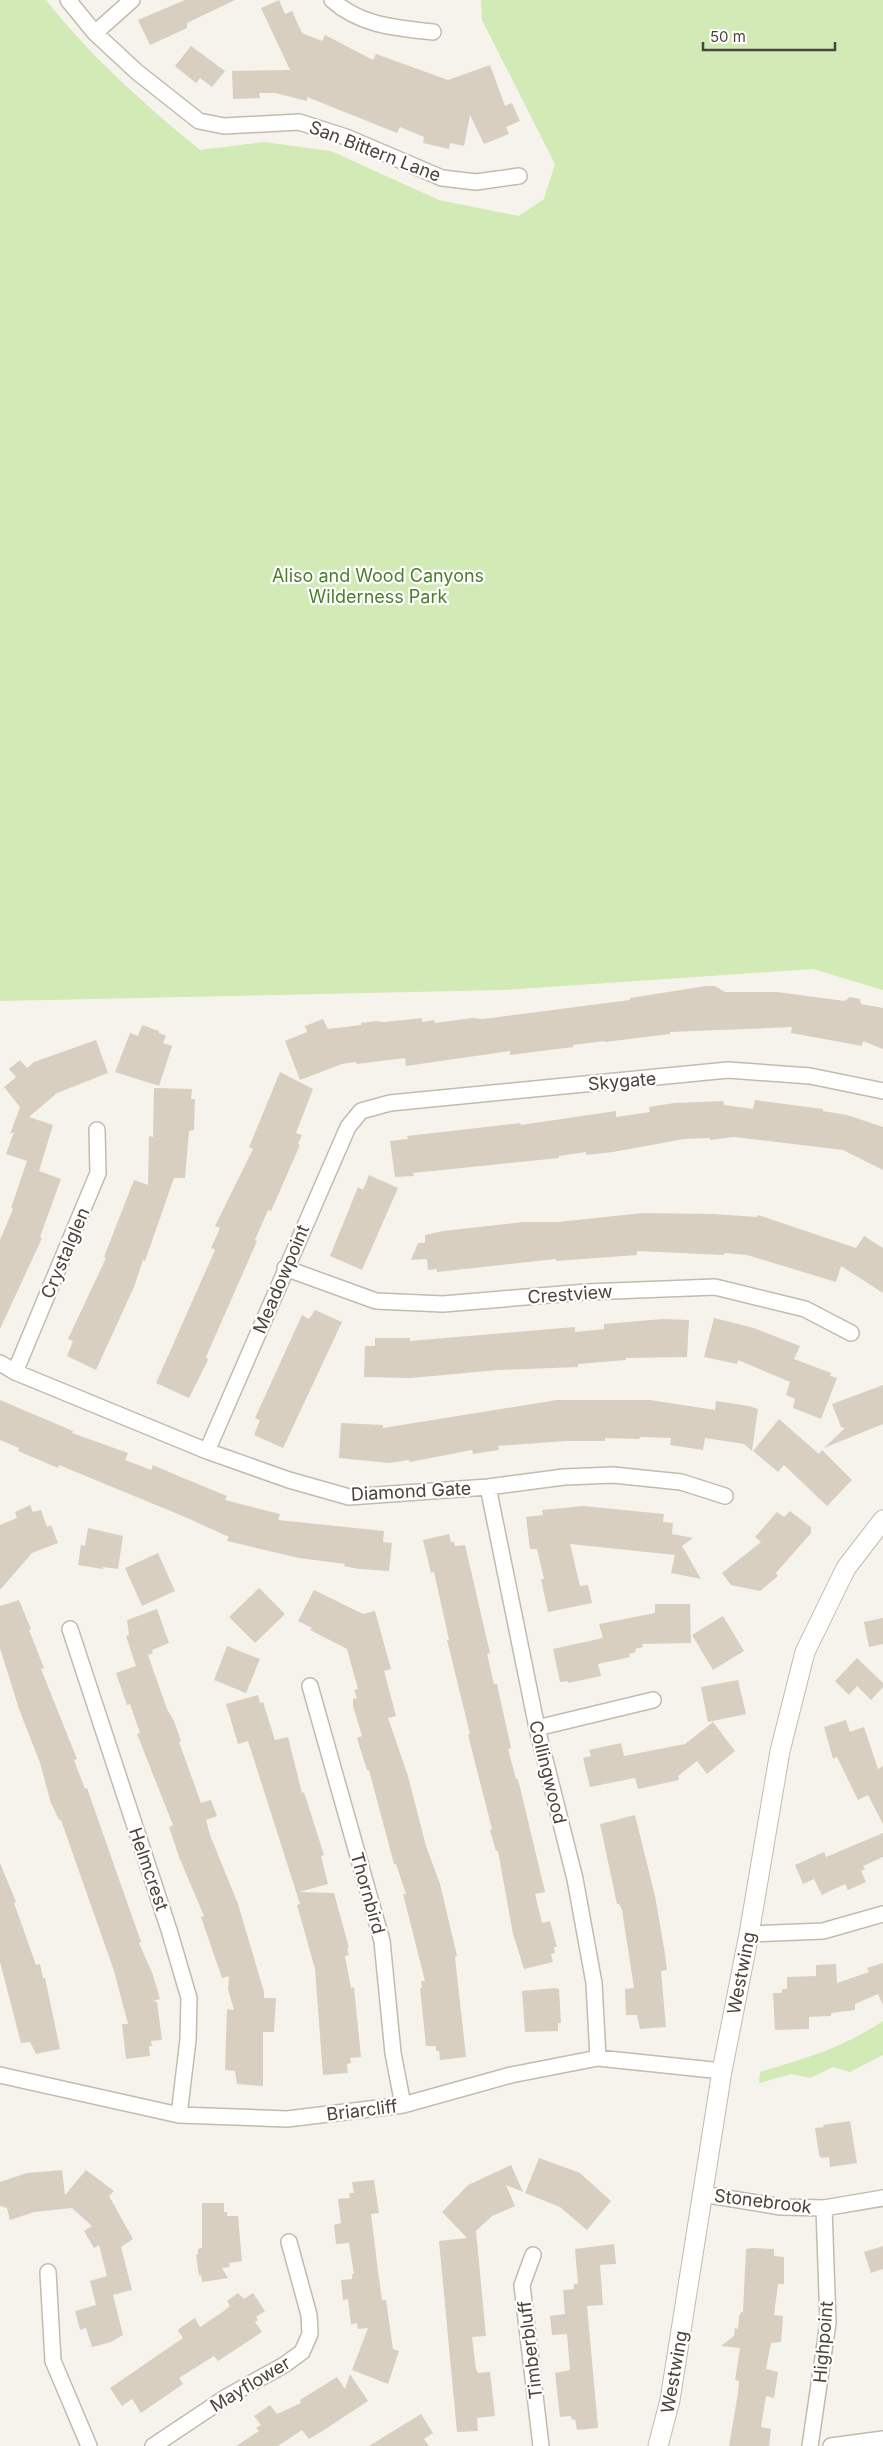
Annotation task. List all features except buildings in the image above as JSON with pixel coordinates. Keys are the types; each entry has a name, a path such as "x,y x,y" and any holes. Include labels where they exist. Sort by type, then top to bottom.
{"street":[{"name":"San Bittern Lane","path":"68,0 94,33 136,72 199,121 224,126 299,122 346,137 442,178 476,182 520,176"},
{"path":"94,33 132,0"},
{"path":"332,0 340,7 380,26 433,32"},
{"name":"Skygate","path":"361,1111 390,1103 728,1070 810,1076 883,1091"},
{"name":"Meadowpoint","path":"207,1451 285,1268 348,1127 361,1111"},
{"name":"Crystalglen","path":"15,1372 98,1173 97,1130"},
{"name":"Crestview","path":"285,1268 376,1302 442,1304 586,1292 715,1286 805,1309 851,1333"},
{"name":"Diamond Gate","path":"0,1362 15,1372 207,1451 289,1480 349,1497 488,1487 564,1477 613,1475 681,1482 725,1496"},
{"name":"Collingwood","path":"488,1487 537,1728 575,1879 594,1983 598,2058"},
{"name":"Westwing","path":"658,2446 670,2400 722,2071 749,1934 780,1751 805,1652 846,1568 883,1520"},
{"name":"Helmcrest","path":"70,1629 169,1930 189,1998 188,2040 179,2115"},
{"name":"Thornbird","path":"310,1686 382,1942 393,2052 403,2105"},
{"path":"537,1728 653,1700"},
{"path":"749,1934 823,1931 883,1914"},
{"name":"Briarcliff","path":"0,2075 179,2115 287,2119 403,2105 511,2075 598,2058 722,2071"},
{"name":"Stonebrook","path":"702,2194 781,2207 824,2208 883,2198"},
{"name":"Highpoint","path":"810,2446 828,2323 824,2208"},
{"name":"Mayflower","path":"153,2446 302,2352 310,2334 309,2315 289,2242"},
{"name":"Timberbluff","path":"533,2255 522,2285 541,2446"},
{"path":"48,2272 53,2361 89,2446"},
{"path":"830,2446 883,2439"}],"green space":[{"name":"Aliso and Wood Canyons Wilderness Park","path":"0,0 46,0 81,41 119,79 200,150 264,142 331,151 439,200 519,216 544,199 555,164 482,20 481,0 883,0 883,990 813,969 503,990 0,1001"},
{"path":"883,2021 883,2055 850,2072 833,2067 810,2078 792,2074 759,2083 760,2072 839,2045"}]}
